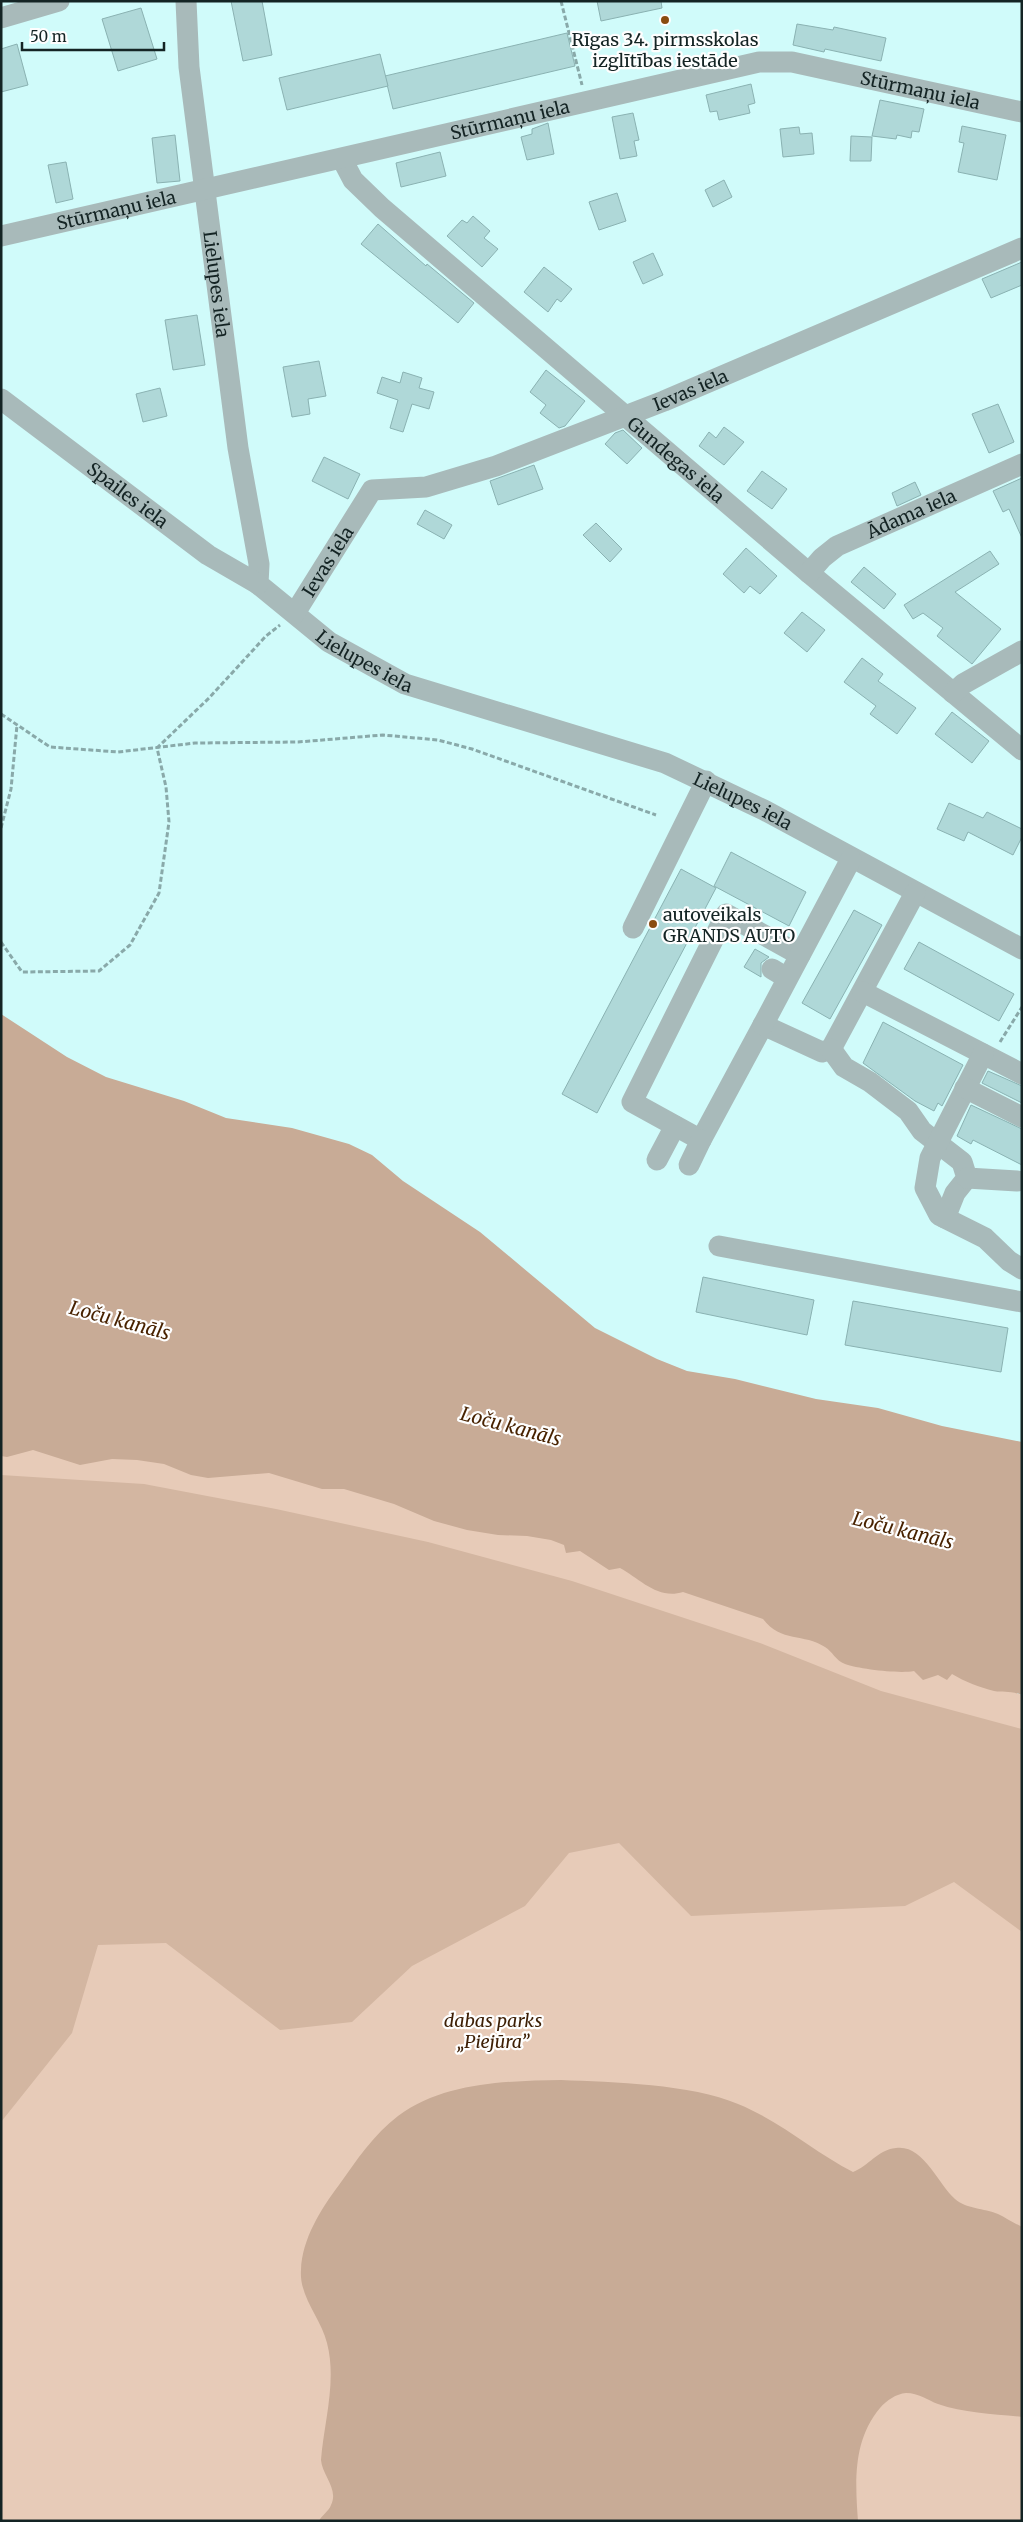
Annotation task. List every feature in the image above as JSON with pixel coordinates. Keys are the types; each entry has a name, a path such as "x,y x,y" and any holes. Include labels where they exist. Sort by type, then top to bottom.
{"street":[{"path":"1,18 59,1"},
{"name":"Lielupes iela","path":"186,1 189,66 238,448 259,564 258,584 329,642 406,684 665,763 764,810 1022,949"},
{"name":"Stūrmaņu iela","path":"1,236 759,62 792,62 1022,112"},
{"name":"Gundegas iela","path":"342,159 352,180 382,208 809,573 1022,750"},
{"name":"Ievas iela","path":"295,613 372,490 435,484 496,466 626,417 1022,248"},
{"name":"Spailes iela","path":"1,398 208,555 258,584"},
{"name":"Ādama iela","path":"809,573 822,558 837,546 1022,464"},
{"path":"953,694 964,684 1022,651"},
{"path":"633,928 706,781"},
{"path":"689,1165 700,1140 763,1025 780,974 800,955 852,859"},
{"path":"763,1025 822,1052 831,1049 915,893"},
{"path":"700,1140 632,1102 726,914 800,955"},
{"path":"863,992 1022,1074"},
{"path":"831,1049 844,1067 870,1082 908,1111 922,1132 962,1162 967,1178"},
{"path":"987,1056 966,1088 930,1158 925,1188 939,1215 985,1238 1009,1261 1022,1269"},
{"path":"966,1088 1022,1117"},
{"path":"657,1160 675,1126"},
{"path":"967,1178 1017,1181"},
{"path":"944,1218 956,1194 967,1178"},
{"path":"719,1246 1022,1302"}],"path":[{"path":"562,1 586,102"},
{"path":"157,748 208,698 266,636 295,613"},
{"path":"1,714 50,747 118,752 195,743 298,742 383,735 438,740 472,748 656,815"},
{"path":"1,828 11,789 17,724"},
{"path":"1,942 22,972 99,971 130,945 159,894 169,822 166,788 157,748"},
{"path":"987,1056 1022,1006"}],"green space":[{"name":"dabas parks „Piejūra”","path":"1,1442 274,1455 469,1502 1022,1695 1022,2521 1,2521"}],"shaded area":[{"path":"1,1475 144,1484 276,1509 428,1542 572,1581 760,1643 881,1691 1022,1729 1022,1932 954,1882 905,1906 691,1916 619,1843 569,1853 525,1906 412,1966 352,2022 280,2030 166,1943 98,1945 72,2033 1,2122"}],"water":[{"name":"Loču kanāls","path":"1,1014 67,1057 106,1077 184,1101 226,1118 292,1128 349,1144 372,1155 403,1181 480,1232 595,1328 657,1359 687,1371 735,1379 816,1399 878,1408 942,1426 1022,1442 1022,1695 988,1689 967,1682 952,1674 947,1680 938,1675 923,1680 914,1671 879,1670 845,1664 839,1661 825,1647 809,1640 777,1632 763,1619 683,1592 674,1594 657,1591 620,1568 609,1570 580,1551 566,1553 564,1545 551,1540 467,1530 434,1521 394,1504 344,1489 322,1489 269,1473 208,1478 191,1475 164,1464 137,1460 112,1459 80,1465 33,1450 7,1457 1,1456"},
{"path":"561,2080 651,2085 719,2097 768,2119 853,2172 889,2149 906,2148 922,2158 959,2202 970,2207 998,2214 1022,2227 1022,2417 958,2409 938,2404 911,2393 892,2398 880,2408 871,2420 860,2447 856,2491 858,2521 319,2521 330,2507 333,2499 332,2488 321,2460 329,2402 330,2357 324,2334 303,2289 301,2270 305,2247 319,2214 373,2139 389,2123 416,2105 435,2096 477,2086 519,2081"}],"building":[{"path":"231,1 262,1 272,55 243,61"},
{"path":"597,1 661,1 662,8 601,21"},
{"path":"141,8 157,59 118,71 102,19"},
{"path":"797,24 833,30 834,27 886,38 881,61 825,49 824,52 793,45"},
{"path":"567,33 575,66 393,109 385,76"},
{"path":"17,44 28,85 1,92 1,49"},
{"path":"380,54 388,86 287,110 279,78"},
{"path":"751,84 755,103 748,105 750,113 719,120 717,111 710,112 706,95"},
{"path":"880,100 924,109 919,132 912,131 911,138 897,135 896,139 872,136"},
{"path":"633,113 639,140 634,141 637,156 620,159 612,117"},
{"path":"548,123 554,154 527,160 521,137 532,134 532,129"},
{"path":"962,126 1006,135 997,180 958,172 964,143 959,142"},
{"path":"799,127 800,134 812,133 814,154 783,157 780,129"},
{"path":"175,135 180,181 157,183 152,138"},
{"path":"851,136 872,137 871,161 850,161"},
{"path":"440,152 446,176 401,187 396,163"},
{"path":"66,162 73,199 56,203 48,165"},
{"path":"724,180 732,197 713,207 705,190"},
{"path":"617,193 626,221 599,230 589,202"},
{"path":"473,216 490,231 484,238 498,249 482,267 447,236 462,220 467,223"},
{"path":"378,224 426,266 427,264 474,303 458,323 361,244"},
{"path":"653,253 663,275 643,284 633,262"},
{"path":"1022,262 1022,285 991,298 982,279"},
{"path":"544,267 572,289 561,302 557,299 548,312 524,292"},
{"path":"197,315 205,365 173,370 165,320"},
{"path":"319,361 326,396 308,399 310,414 292,417 283,367"},
{"path":"546,370 585,401 565,426 559,428 540,413 546,405 530,392"},
{"path":"403,372 422,378 419,388 434,392 429,409 412,404 403,432 390,428 398,400 377,393 382,377 400,383"},
{"path":"160,388 167,416 143,422 136,394"},
{"path":"998,404 1014,442 989,453 972,414"},
{"path":"724,427 744,442 724,465 699,446 709,432 716,438"},
{"path":"623,430 642,448 627,464 605,444 615,433"},
{"path":"324,457 360,474 348,499 312,481"},
{"path":"534,465 543,489 498,505 490,481"},
{"path":"762,471 787,489 772,509 747,491"},
{"path":"1022,478 1022,538 1009,509 1003,512 993,491"},
{"path":"915,482 921,495 897,506 892,493"},
{"path":"425,510 452,525 444,539 417,524"},
{"path":"596,523 622,549 610,562 583,535"},
{"path":"746,548 777,576 760,594 750,586 744,593 723,574"},
{"path":"990,551 999,564 955,592 1001,629 972,664 937,636 943,628 923,613 913,619 904,605"},
{"path":"864,567 896,594 884,609 851,582"},
{"path":"802,612 825,630 807,652 784,633"},
{"path":"862,658 883,674 878,681 916,708 897,734 870,714 876,706 844,682"},
{"path":"952,712 989,741 972,763 935,734"},
{"path":"949,803 983,818 987,812 1022,829 1022,837 1013,855 968,832 964,841 937,829"},
{"path":"731,852 806,892 789,926 714,886"},
{"path":"681,869 716,888 597,1113 562,1094"},
{"path":"854,910 882,925 830,1019 802,1003"},
{"path":"919,942 1014,994 999,1021 904,969"},
{"path":"755,949 769,957 761,963 761,977 744,967"},
{"path":"883,1022 963,1065 942,1106 938,1103 934,1111 915,1101 863,1063"},
{"path":"988,1071 1022,1086 1022,1103 982,1083"},
{"path":"971,1105 1022,1129 1022,1165 973,1140 971,1144 957,1136"},
{"path":"703,1277 814,1300 807,1335 696,1312"},
{"path":"853,1301 1008,1328 1001,1372 845,1345"}],"place":[{"name":"Rīgas 34. pirmsskolas izglītības iestāde","path":"665,20"},
{"name":"autoveikals GRANDS AUTO","path":"653,924"}]}
